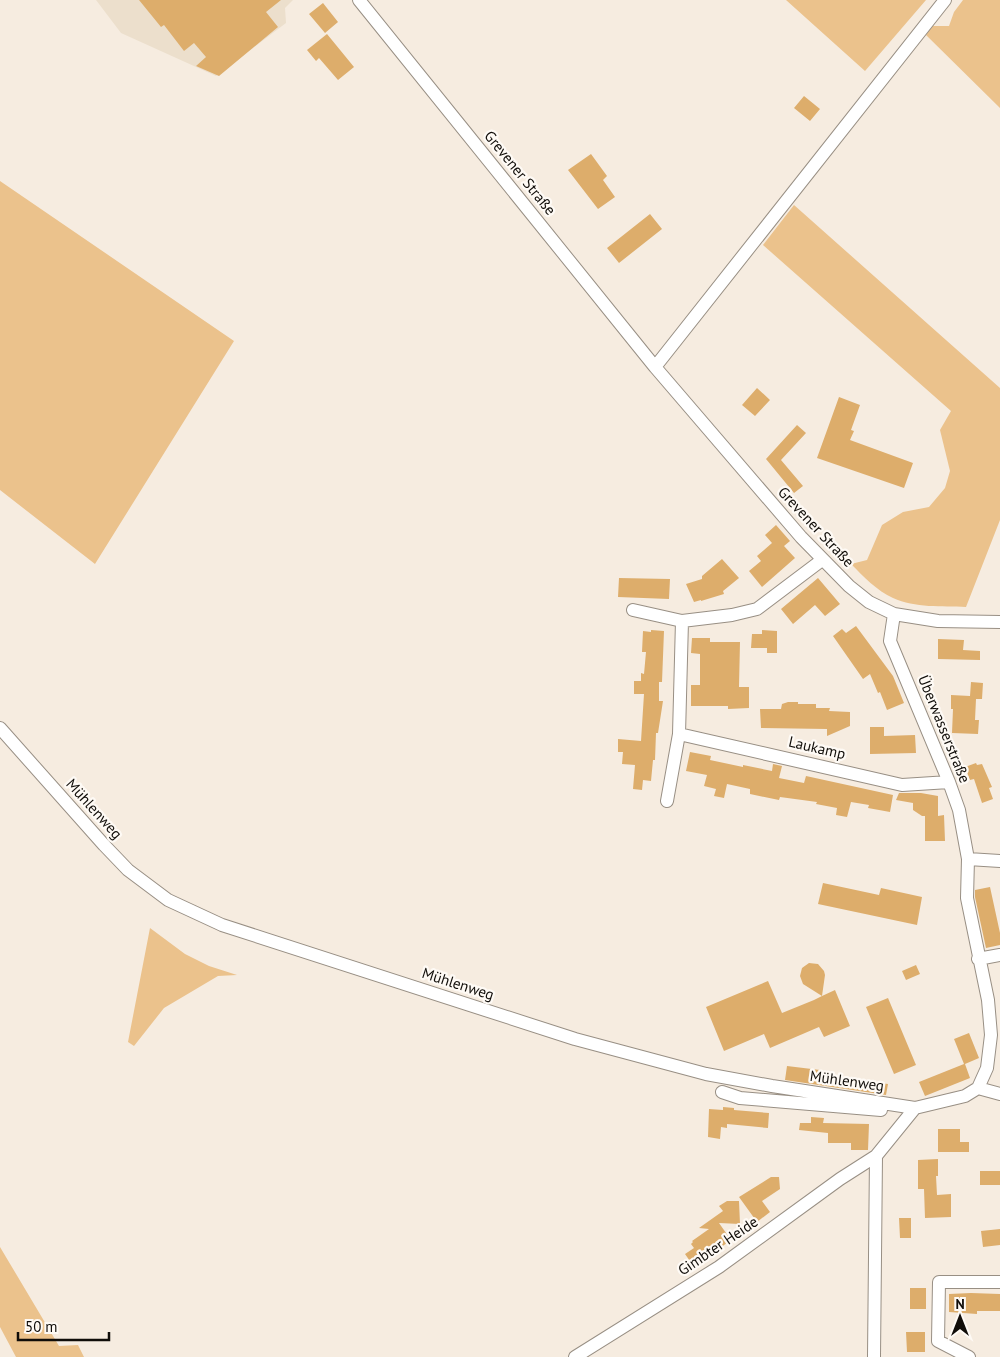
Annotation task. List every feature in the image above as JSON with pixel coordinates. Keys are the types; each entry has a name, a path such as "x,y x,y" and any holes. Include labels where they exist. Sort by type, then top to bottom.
{"street":[{"name":"Grevener Straße","path":"359,0 655,367 822,560 869,602 894,614 938,621 1000,622"},
{"path":"655,367 945,0"},
{"path":"633,610 682,620 732,615 757,609 822,560"},
{"name":"Überwasserstraße","path":"894,614 890,641 949,782 959,810 968,859 967,898 978,959 988,1000 991,1035 986,1068 978,1088"},
{"path":"667,801 679,734 682,620"},
{"name":"Mühlenweg","path":"0,728 128,870 168,900 222,926 594,1044 706,1074 915,1108 965,1096 978,1088"},
{"name":"Laukamp","path":"679,734 902,785 949,782"},
{"path":"968,859 1000,860"},
{"path":"978,959 1000,954"},
{"path":"978,1088 1000,1094"},
{"path":"722,1092 740,1098 886,1111 896,1104"},
{"name":"Gimbter Heide","path":"575,1357 719,1267 840,1179 876,1156 915,1108"},
{"path":"874,1357 876,1156"},
{"path":"969,1357 938,1341 939,1282 1000,1282"}],"shaded area":[{"path":"96,0 293,0 285,8 286,23 216,76 121,33"},
{"path":"786,0 926,0 865,71"},
{"path":"963,0 1000,0 1000,108 926,35 932,26 949,26 954,12"},
{"path":"0,181 234,341 95,564 0,490"},
{"path":"794,205 1000,388 1000,520 966,607 929,606 901,601 870,583 851,564 867,560 882,525 903,512 929,507 945,488 950,471 940,430 951,411 763,245"},
{"path":"150,928 185,954 209,966 237,975 218,976 164,1008 134,1046 128,1042"},
{"path":"0,1247 59,1346 78,1345 84,1357 16,1357 0,1327"}],"building":[{"path":"139,0 281,0 266,12 278,27 219,76 196,66 206,57 194,43 184,51 164,25 161,27"},
{"path":"323,3 338,22 325,33 309,14"},
{"path":"327,34 354,67 338,80 319,58 316,61 307,50"},
{"path":"804,96 820,109 810,121 794,108"},
{"path":"591,154 607,176 603,180 615,197 598,209 568,170"},
{"path":"650,214 662,229 619,263 607,248"},
{"path":"757,388 770,400 755,416 742,405"},
{"path":"839,397 860,405 851,430 854,431 850,440 913,463 904,488 817,458"},
{"path":"797,425 806,433 781,460 803,486 794,493 766,459"},
{"path":"776,525 790,541 784,546 795,558 762,587 749,571 761,561 757,556 772,543 765,535"},
{"path":"722,559 739,578 723,591 724,594 694,602 686,584 702,579 702,576"},
{"path":"619,578 670,579 669,599 618,597"},
{"path":"818,578 840,604 825,616 815,605 793,624 781,609"},
{"path":"856,626 893,676 904,703 887,710 870,674 863,679 833,636 842,629 846,633"},
{"path":"651,630 664,631 662,682 659,682 659,701 663,701 658,733 656,733 655,760 653,760 651,781 643,780 642,790 633,789 635,765 622,764 623,752 618,752 618,739 641,741 644,694 634,694 634,681 641,681 641,673 644,674 646,652 642,652 643,631 651,632"},
{"path":"762,630 777,631 777,653 767,653 767,648 751,648 752,634 762,634"},
{"path":"692,638 710,638 710,642 740,642 739,687 749,687 749,708 728,709 728,706 691,706 691,685 700,685 700,654 691,653"},
{"path":"938,639 964,640 963,650 980,651 980,660 938,659"},
{"path":"971,682 983,683 982,699 976,699 975,720 979,720 978,734 952,733 953,709 951,709 951,695 970,696"},
{"path":"788,702 816,704 816,708 830,708 829,711 850,712 850,726 827,736 827,729 761,728 760,709 781,709 782,704"},
{"path":"870,727 884,727 884,736 915,735 916,753 870,754"},
{"path":"690,752 711,756 710,760 743,767 743,765 772,771 773,764 782,766 779,778 804,783 806,776 893,795 890,812 868,808 869,805 851,802 847,817 836,815 837,808 816,804 817,802 780,797 779,800 750,794 750,789 727,784 724,798 714,796 716,789 704,786 707,775 686,771"},
{"path":"976,763 977,765 982,764 992,787 989,788 993,799 982,803 974,779 970,780 965,767"},
{"path":"899,793 921,793 938,796 938,816 944,815 945,841 925,841 925,816 913,810 913,803 896,800"},
{"path":"823,883 879,895 881,888 922,897 917,925 818,904"},
{"path":"990,887 1000,933 1000,945 986,948 975,890"},
{"path":"809,963 818,964 824,971 822,996 803,984 800,976 802,968"},
{"path":"916,965 920,974 906,980 902,971"},
{"path":"768,981 782,1013 835,990 850,1026 824,1037 819,1027 770,1048 764,1034 724,1051 706,1007"},
{"path":"888,998 916,1065 894,1074 866,1007"},
{"path":"969,1033 979,1058 965,1064 970,1078 925,1096 919,1082 964,1064 954,1039"},
{"path":"787,1066 820,1070 819,1075 888,1084 886,1095 785,1080"},
{"path":"723,1107 734,1108 734,1110 769,1113 768,1128 727,1124 727,1128 721,1127 720,1139 708,1137 709,1109 723,1110"},
{"path":"811,1117 824,1118 823,1123 869,1124 868,1150 851,1150 851,1143 828,1143 828,1133 799,1130 800,1123 811,1123"},
{"path":"938,1129 960,1129 960,1142 969,1142 969,1152 938,1152"},
{"path":"938,1159 938,1176 936,1176 937,1195 951,1194 951,1217 925,1218 924,1189 918,1189 918,1160"},
{"path":"980,1171 1000,1171 1000,1185 980,1185"},
{"path":"771,1177 779,1177 780,1189 762,1201 770,1212 757,1222 739,1197"},
{"path":"727,1201 739,1201 740,1224 719,1223 731,1240 702,1261 700,1258 692,1264 685,1254 694,1248 691,1244 692,1241 709,1229 699,1228 723,1211 719,1206"},
{"path":"899,1218 911,1218 911,1238 900,1238"},
{"path":"1000,1229 1000,1245 983,1247 981,1231"},
{"path":"910,1288 926,1288 926,1309 910,1309"},
{"path":"949,1294 1000,1294 1000,1311 977,1311 977,1314 949,1312"},
{"path":"906,1332 925,1332 925,1352 907,1352"}]}
